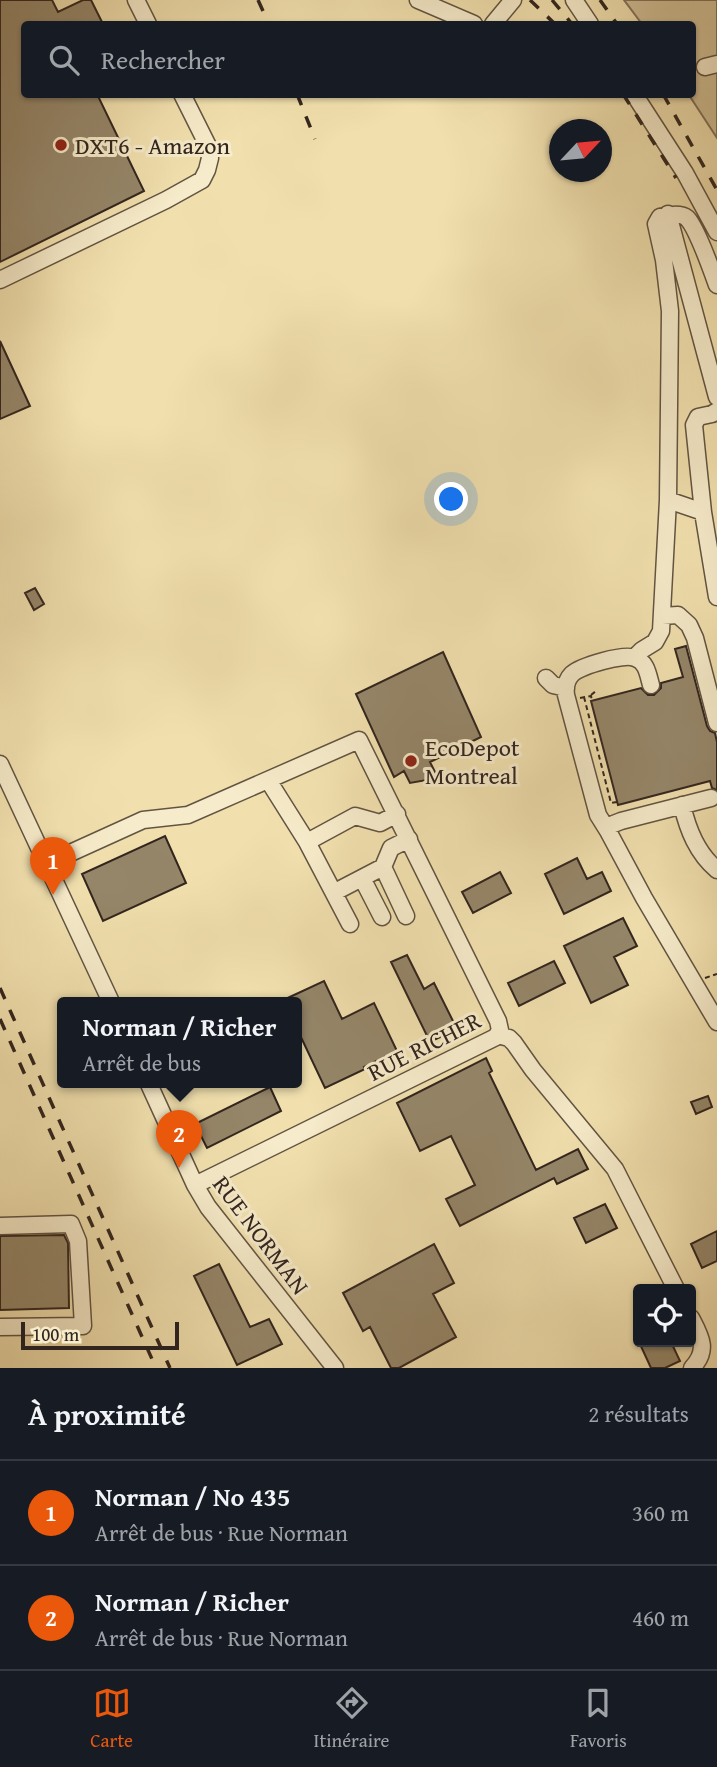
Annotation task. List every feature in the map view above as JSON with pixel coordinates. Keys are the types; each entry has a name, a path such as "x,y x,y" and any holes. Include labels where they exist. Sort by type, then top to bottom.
{"street":[{"path":"136,0 146,21"},
{"path":"418,0 467,21"},
{"path":"496,21 513,0"},
{"path":"575,0 588,21"},
{"path":"0,280 202,180 210,158 208,146 184,98"},
{"path":"637,98 685,173 717,232"},
{"path":"668,214 717,397"},
{"path":"635,657 657,639 661,631 662,616 668,500 670,311 664,260 656,224 660,216 684,216 689,221 717,285"},
{"path":"717,411 698,417 695,423 703,512 717,597"},
{"path":"668,500 703,512"},
{"path":"662,616 678,615 690,625 717,723"},
{"path":"650,685 645,666 635,657 629,656 579,670 569,678 570,694 566,699 595,809 717,1022"},
{"path":"546,678 570,694"},
{"name":"RUE RICHER","path":"195,1185 498,1035 500,1030 498,1021 359,740 268,780"},
{"path":"0,764 109,997"},
{"path":"47,864 143,820 188,815 268,780 307,842 350,924"},
{"path":"606,827 711,798"},
{"path":"682,805 689,832 717,870"},
{"path":"307,842 355,817 380,823 397,814"},
{"path":"335,892 383,867 391,848 408,839"},
{"path":"383,867 406,916"},
{"path":"362,878 382,917"},
{"path":"498,1035 509,1038 514,1043 615,1169 673,1284"},
{"name":"RUE NORMAN","path":"151,1088 195,1185 215,1218 335,1368"},
{"path":"0,1226 71,1224 78,1241 83,1326 0,1328"},
{"path":"692,1368 700,1358 702,1348 696,1329"}],"path":[{"path":"570,694 584,697 591,696 596,691"},
{"path":"591,696 592,701"},
{"path":"584,697 611,803 617,802"},
{"path":"596,744 601,743"},
{"path":"708,976 717,974"}],"shaded area":[{"path":"624,0 717,0 717,138 691,98 696,98 696,21 640,21"}],"building":[{"name":"DXT6 - Amazon","path":"0,0 52,0 58,12 83,0 91,0 102,21 21,21 21,98 99,98 144,191 0,262"},
{"path":"0,341 30,406 0,419"},
{"path":"35,588 44,604 34,610 25,593"},
{"path":"686,646 707,726 715,733 717,742 717,790 712,788 710,781 618,805 591,701 641,688 648,695 654,695 661,688 661,683 683,677 675,649"},
{"path":"443,652 481,737 430,762 438,778 410,783 404,771 394,777 356,694"},
{"path":"165,836 186,883 103,921 82,874"},
{"path":"577,858 587,879 602,872 611,891 564,914 545,874"},
{"path":"500,872 511,893 473,913 462,892"},
{"path":"623,918 637,946 614,957 628,985 591,1003 564,946"},
{"path":"407,955 424,989 434,983 457,1029 430,1042 391,962"},
{"path":"554,961 565,983 519,1006 508,983"},
{"path":"324,981 342,1019 374,1003 397,1051 325,1088 302,1039 302,997 290,997"},
{"path":"486,1058 492,1071 489,1073 536,1170 578,1149 588,1169 557,1184 554,1178 460,1226 446,1199 475,1185 451,1136 420,1151 397,1103"},
{"path":"268,1088 270,1088 281,1111 207,1148 195,1124"},
{"path":"708,1096 712,1107 696,1114 691,1102"},
{"path":"605,1204 617,1228 586,1243 574,1218"},
{"path":"717,1231 717,1261 702,1268 691,1244"},
{"path":"64,1235 68,1243 69,1308 0,1310 0,1236"},
{"path":"434,1244 454,1283 433,1294 456,1337 399,1368 391,1368 370,1327 363,1331 343,1293"},
{"path":"219,1264 250,1327 269,1319 282,1344 237,1365 194,1276"},
{"path":"641,1347 673,1347 680,1361 665,1368 651,1368"}],"railway":[{"path":"258,0 268,21"},
{"path":"530,0 552,21"},
{"path":"552,0 570,21"},
{"path":"600,0 615,21"},
{"path":"299,98 315,139"},
{"path":"626,98 676,178"},
{"path":"665,98 717,190"},
{"path":"0,988 170,1368"},
{"path":"0,1019 156,1368"}],"place":[{"name":"DXT6 - Amazon","path":"61,145"},
{"name":"EcoDepot Montreal","path":"411,761"},
{"name":"Norman / No 435","path":"53,895"},
{"name":"Norman / Richer","path":"179,1168"}]}
